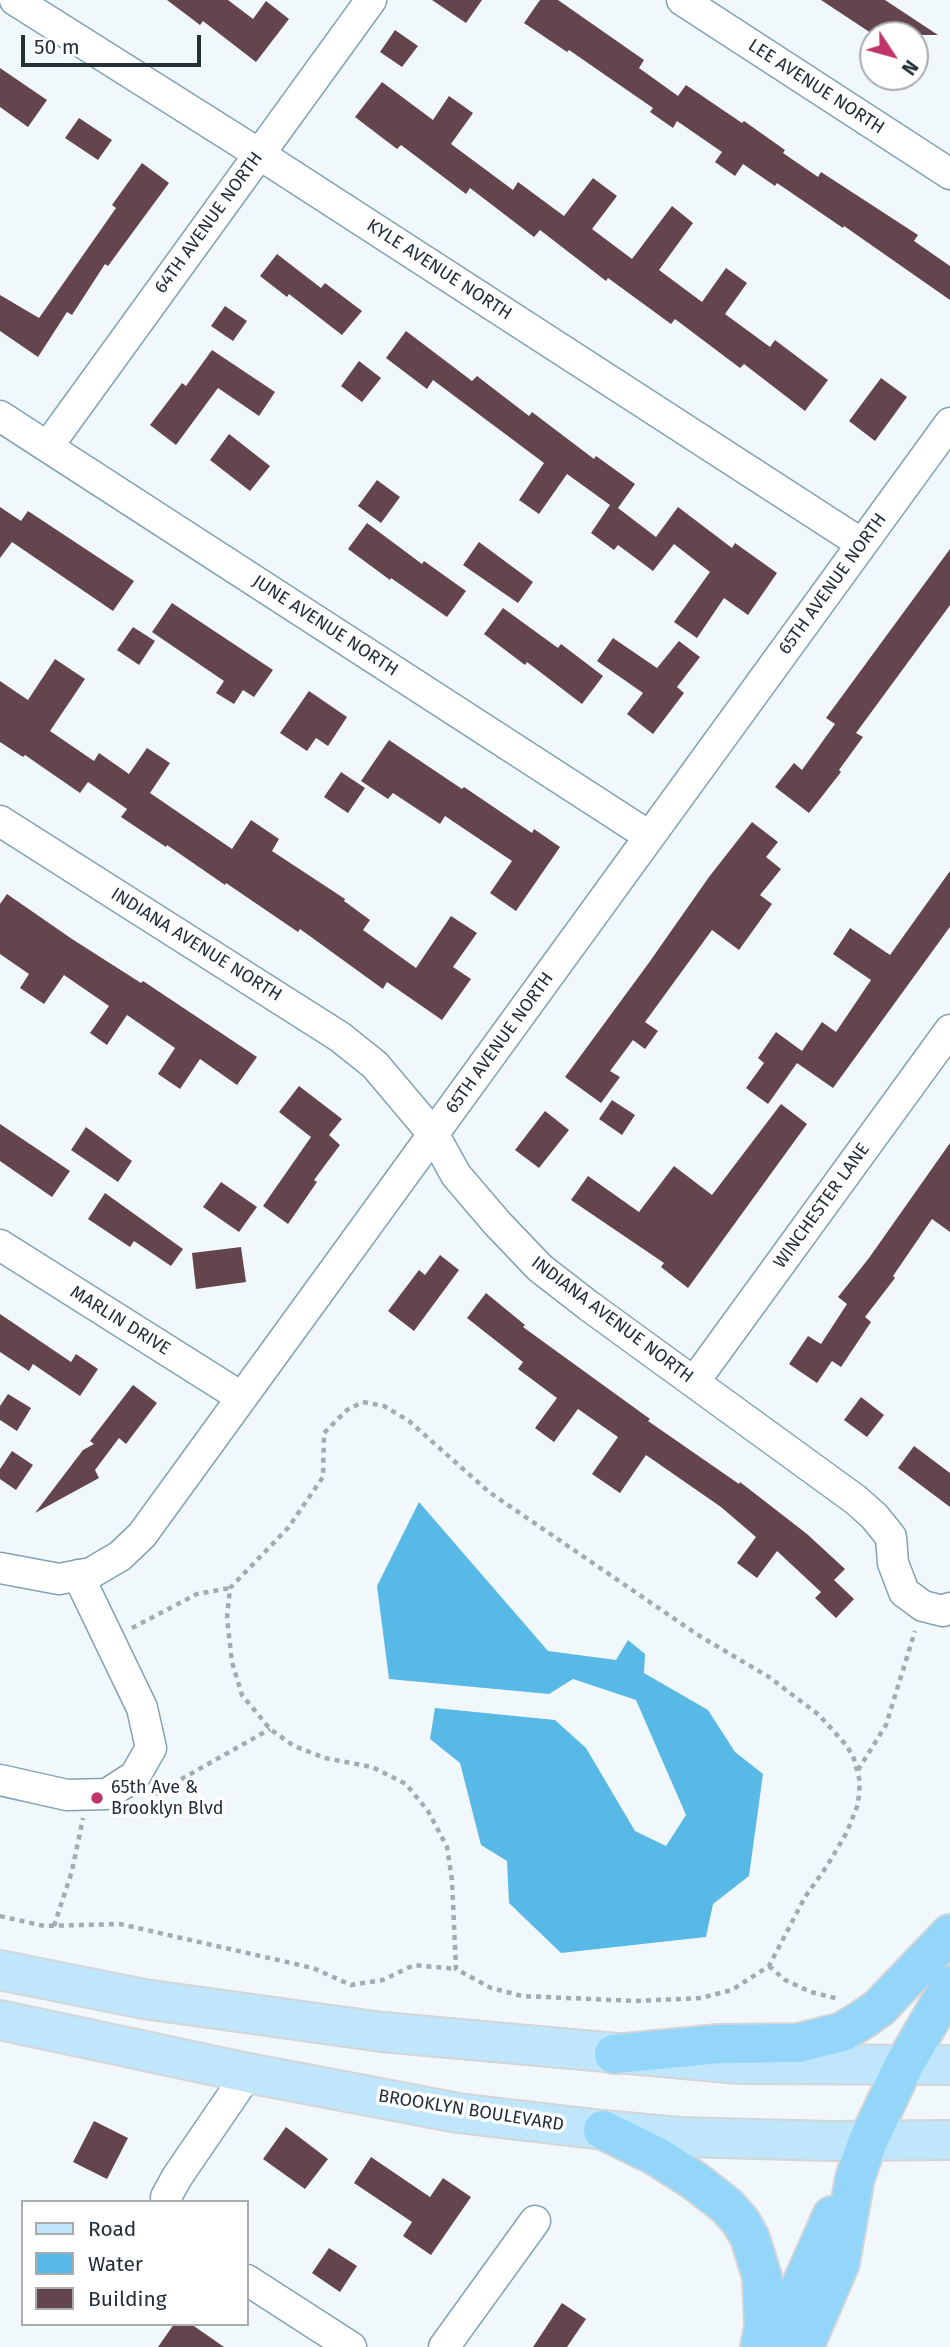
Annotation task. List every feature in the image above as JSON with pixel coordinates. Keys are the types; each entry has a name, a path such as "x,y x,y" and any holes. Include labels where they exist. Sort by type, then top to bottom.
{"highway":[{"path":"614,2054 719,2045 798,2043 842,2032 879,2008 950,1934"},
{"path":"804,2347 840,2263 855,2178 868,2141 904,2065 950,1986"},
{"path":"603,2130 656,2156 695,2181 727,2206 741,2221 753,2247 762,2277 764,2327 760,2347"},
{"path":"774,2347 831,2218 855,2178"}],"main road":[{"path":"0,1970 144,1998 382,2032 740,2064 950,2065"},
{"name":"BROOKLYN BOULEVARD","path":"0,2020 248,2073 458,2113 680,2137 950,2140"}],"street":[{"name":"KYLE AVENUE NORTH","path":"15,0 259,154 862,544"},
{"name":"64TH AVENUE NORTH","path":"48,446 371,0"},
{"name":"LEE AVENUE NORTH","path":"682,0 950,174"},
{"name":"JUNE AVENUE NORTH","path":"0,416 649,836"},
{"name":"65TH AVENUE NORTH","path":"0,1568 59,1579 91,1573 120,1556 142,1535 950,423"},
{"name":"INDIANA AVENUE NORTH","path":"0,821 340,1037 375,1065 434,1135 456,1175 540,1268 856,1500 891,1537 894,1563 904,1592 937,1607"},
{"name":"WINCHESTER LANE","path":"694,1382 950,1030"},
{"name":"MARLIN DRIVE","path":"0,1245 241,1397"},
{"path":"0,1780 67,1795 107,1794 135,1776 151,1748 142,1708 78,1575"},
{"path":"167,2200 177,2177 248,2073"},
{"path":"444,2347 536,2221"},
{"path":"248,2281 351,2347"}],"path":[{"path":"0,1916 44,1926 120,1924 313,1968 351,1985 383,1980 414,1965 456,1969 491,1988 522,1996 636,2001 701,1998 732,1990 769,1966 806,1897 847,1832 858,1804 860,1782 854,1759 847,1746 820,1715 769,1677 698,1635 489,1492 409,1421 383,1406 363,1402 347,1410 324,1433 324,1477 288,1528 230,1588 197,1594 109,1640"},
{"path":"230,1588 227,1618 232,1662 243,1695 270,1729 294,1746 325,1758 372,1767 406,1784 428,1811 447,1847 449,1858 456,1969"},
{"path":"858,1771 886,1725 937,1607"},
{"path":"155,1795 270,1729"},
{"path":"54,1926 72,1871 84,1812"}],"water":[{"path":"419,1502 548,1651 616,1660 628,1640 645,1654 644,1673 708,1710 735,1752 763,1774 749,1876 713,1904 706,1937 561,1953 509,1903 507,1861 481,1845 460,1763 430,1739 435,1708 555,1720 586,1748 635,1831 666,1846 686,1815 636,1700 573,1679 549,1694 389,1679 377,1586"}],"building":[{"path":"167,0 228,0 253,19 266,1 289,19 256,62 203,21 200,25"},
{"path":"432,0 482,0 466,23"},
{"path":"540,0 558,0 644,60 639,68 678,96 686,85 742,123 744,121 818,177 821,172 918,235 914,241 950,266 950,300 777,183 775,186 743,164 735,176 715,162 722,152 677,121 673,128 650,112 653,108 569,50 567,52 524,23"},
{"path":"821,0 885,0 917,21 859,21 859,25"},
{"path":"395,30 418,46 402,67 380,52"},
{"path":"0,68 47,100 28,127 0,107"},
{"path":"382,82 433,120 449,96 473,113 451,144 513,190 518,182 564,216 593,178 617,196 592,229 632,259 672,206 693,223 659,270 702,302 726,268 747,283 725,314 770,347 775,340 828,380 805,411 744,364 740,368 675,319 671,324 608,278 606,281 540,230 534,237 470,188 466,194 401,145 397,149 355,117"},
{"path":"79,118 112,140 98,160 65,138"},
{"path":"142,163 169,183 108,266 105,264 72,315 67,312 38,357 0,331 0,295 39,318 116,208 112,205"},
{"path":"277,254 321,288 325,283 362,311 342,335 289,294 287,297 260,276"},
{"path":"225,306 247,321 233,341 211,326"},
{"path":"406,331 472,381 477,376 529,416 532,412 594,459 596,456 635,484 618,508 656,537 678,507 732,548 735,543 777,573 748,615 724,598 697,638 674,622 710,572 674,544 653,571 618,545 614,550 591,533 610,505 567,474 539,514 519,500 544,463 433,380 427,389 386,358"},
{"path":"212,350 275,392 259,416 218,388 176,445 150,425 182,383 186,386"},
{"path":"359,361 381,378 362,402 341,386"},
{"path":"881,378 907,397 875,441 849,421"},
{"path":"229,434 270,466 250,491 210,460"},
{"path":"377,480 400,497 381,523 358,506"},
{"path":"0,507 21,521 28,511 134,581 113,611 12,542 0,558"},
{"path":"367,523 422,564 424,561 466,591 447,617 348,549"},
{"path":"479,542 533,582 518,603 463,565"},
{"path":"950,549 950,605 856,733 863,737 839,770 841,772 809,813 775,787 794,763 802,770 835,724 826,718"},
{"path":"172,603 273,670 254,697 243,690 234,704 216,693 224,681 152,632"},
{"path":"503,608 558,648 561,644 603,676 582,704 527,662 525,665 484,634"},
{"path":"133,627 155,641 139,665 117,650"},
{"path":"613,638 657,668 679,641 700,657 677,687 684,693 653,734 627,714 643,693 597,661"},
{"path":"55,659 85,679 50,731 94,761 99,753 129,774 147,748 170,763 150,793 232,849 251,820 279,839 272,851 345,899 344,901 370,920 363,930 416,968 451,916 477,933 453,967 471,979 442,1020 387,982 383,989 300,929 298,932 121,817 127,809 88,782 80,793 25,755 23,757 0,742 0,681 28,700"},
{"path":"309,691 347,717 328,746 316,738 307,751 280,733"},
{"path":"389,740 532,833 534,829 560,847 516,911 490,893 512,861 445,816 440,824 393,793 388,799 361,781"},
{"path":"341,772 365,788 348,813 324,797"},
{"path":"752,822 778,842 766,857 781,869 760,895 772,904 739,950 712,930 645,1022 658,1031 645,1049 633,1040 610,1071 620,1077 601,1103 565,1077 709,877"},
{"path":"950,871 950,927 833,1088 797,1063 768,1104 746,1088 764,1063 758,1058 776,1032 802,1051 822,1022 836,1032 871,980 833,954 850,928 890,955"},
{"path":"7,894 72,939 141,983 143,981 257,1057 237,1085 200,1059 180,1089 158,1074 175,1048 127,1015 107,1045 90,1033 109,1006 64,975 44,1004 20,988 29,974 0,954 0,904"},
{"path":"299,1086 342,1119 329,1135 340,1145 314,1180 317,1182 288,1224 263,1206 311,1137 279,1112"},
{"path":"612,1100 635,1115 622,1135 599,1119"},
{"path":"781,1104 807,1124 688,1288 661,1267 664,1263 571,1200 588,1176 639,1212 674,1166 712,1195"},
{"path":"545,1111 569,1130 539,1168 515,1150"},
{"path":"0,1124 70,1171 52,1197 0,1161"},
{"path":"86,1127 132,1161 118,1182 71,1150"},
{"path":"950,1143 950,1232 932,1219 893,1276 895,1278 865,1317 871,1322 841,1367 832,1361 817,1383 789,1364 808,1336 821,1344 847,1304 838,1297 869,1258"},
{"path":"221,1182 257,1207 239,1232 203,1207"},
{"path":"105,1193 183,1249 171,1266 134,1241 130,1247 88,1219"},
{"path":"241,1247 246,1282 196,1289 192,1253"},
{"path":"440,1255 459,1270 414,1331 388,1311 419,1270 425,1275"},
{"path":"486,1293 525,1325 523,1327 650,1419 648,1421 739,1484 740,1482 807,1534 845,1569 834,1580 854,1599 836,1618 815,1598 821,1592 777,1551 757,1578 737,1563 756,1537 721,1507 646,1455 620,1493 592,1474 618,1437 578,1409 554,1442 535,1428 557,1398 518,1369 523,1362 467,1318"},
{"path":"0,1314 71,1362 76,1354 98,1369 80,1396 33,1364 29,1371 0,1352"},
{"path":"133,1385 157,1403 126,1444 119,1438 95,1470 99,1478 35,1513 83,1450 94,1444 90,1441"},
{"path":"8,1394 31,1408 17,1431 0,1420 0,1406"},
{"path":"861,1397 884,1415 867,1437 844,1420"},
{"path":"914,1446 950,1473 950,1507 898,1468"},
{"path":"12,1451 33,1465 16,1490 0,1479 0,1469"},
{"path":"94,2121 128,2138 107,2179 73,2162"},
{"path":"286,2127 328,2159 305,2189 263,2159"},
{"path":"371,2157 430,2197 443,2178 471,2197 431,2255 403,2236 412,2222 354,2183"},
{"path":"329,2248 357,2266 340,2292 312,2273"},
{"path":"562,2303 586,2319 567,2347 533,2347"},
{"path":"173,2326 194,2326 224,2347 158,2347"}],"place":[{"name":"65th Ave & Brooklyn Blvd","path":"97,1798"}]}
